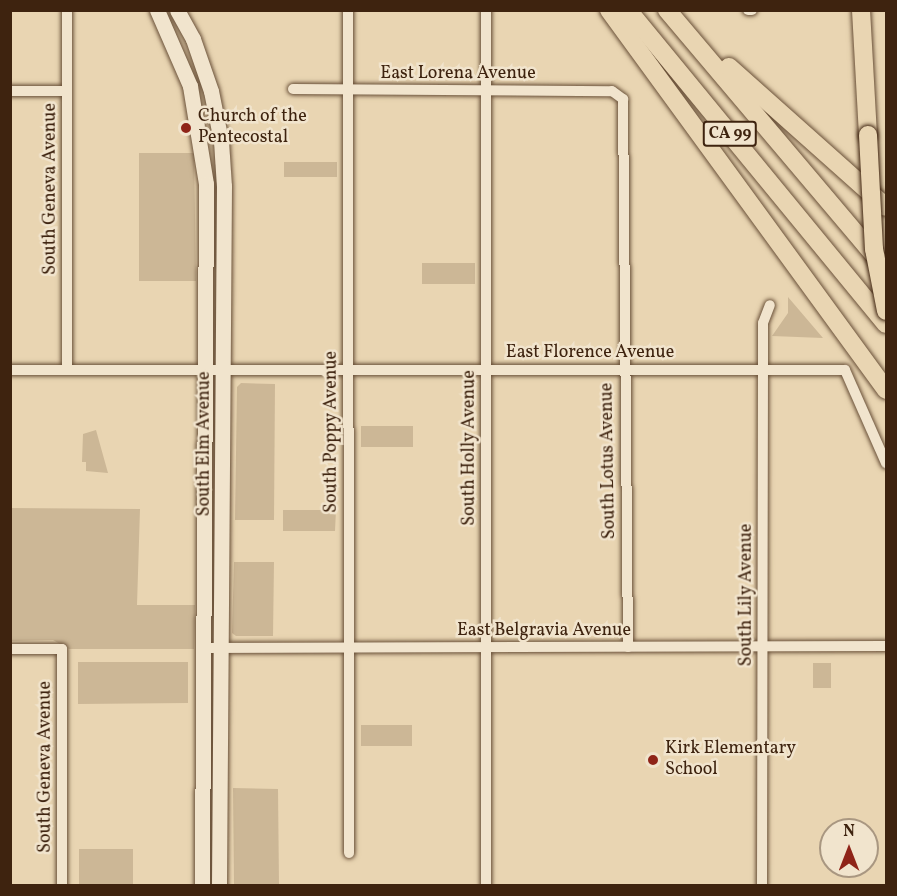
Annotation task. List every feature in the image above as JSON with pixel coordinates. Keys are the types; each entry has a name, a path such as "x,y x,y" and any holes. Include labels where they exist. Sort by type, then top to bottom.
{"highway":[{"path":"609,10 886,390"},
{"name":"CA 99","path":"628,10 886,324"},
{"path":"669,10 743,80 886,207"},
{"name":"CA 99","path":"669,10 886,270"},
{"path":"861,10 871,221 886,311"}],"main road":[{"name":"South Elm Avenue","path":"157,10 190,86 200,130 206,184 202,885"},
{"name":"South Elm Avenue","path":"177,10 193,39 211,91 221,141 225,370 219,885"}],"street":[{"name":"South Geneva Avenue","path":"67,10 67,368"},
{"name":"South Poppy Avenue","path":"348,10 349,853"},
{"name":"South Holly Avenue","path":"486,10 486,885"},
{"name":"East Lorena Avenue","path":"293,89 612,91 621,96"},
{"path":"10,91 67,91"},
{"name":"South Lotus Avenue","path":"621,96 625,118 628,647"},
{"name":"South Lily Avenue","path":"762,885 763,370 764,323 770,305"},
{"name":"East Florence Avenue","path":"10,370 67,368 845,370 886,463"},
{"name":"East Belgravia Avenue","path":"202,648 886,646"},
{"name":"South Geneva Avenue","path":"10,649 62,649 62,885"}],"shaded area":[{"path":"139,153 194,153 196,281 139,281"},
{"path":"284,162 337,162 337,177 284,177"},
{"path":"422,263 475,263 475,284 422,284"},
{"path":"788,297 823,338 772,336 788,313"},
{"path":"241,383 275,384 274,520 235,520 237,387"},
{"path":"361,426 413,426 413,447 361,447"},
{"path":"96,430 108,473 86,471 86,462 82,462 83,434"},
{"path":"10,508 140,509 137,605 195,605 194,649 69,649 53,640 11,641"},
{"path":"283,510 336,510 335,531 283,531"},
{"path":"234,562 274,562 273,636 236,636 232,633"},
{"path":"78,662 188,662 188,703 78,704"},
{"path":"813,663 831,663 831,688 813,688"},
{"path":"361,725 412,725 412,746 361,746"},
{"path":"233,788 278,789 279,885 234,885"},
{"path":"79,849 133,849 133,885 79,885"}],"place":[{"name":"Church of the Pentecostal","path":"186,128"},
{"name":"Kirk Elementary School","path":"653,760"}]}
